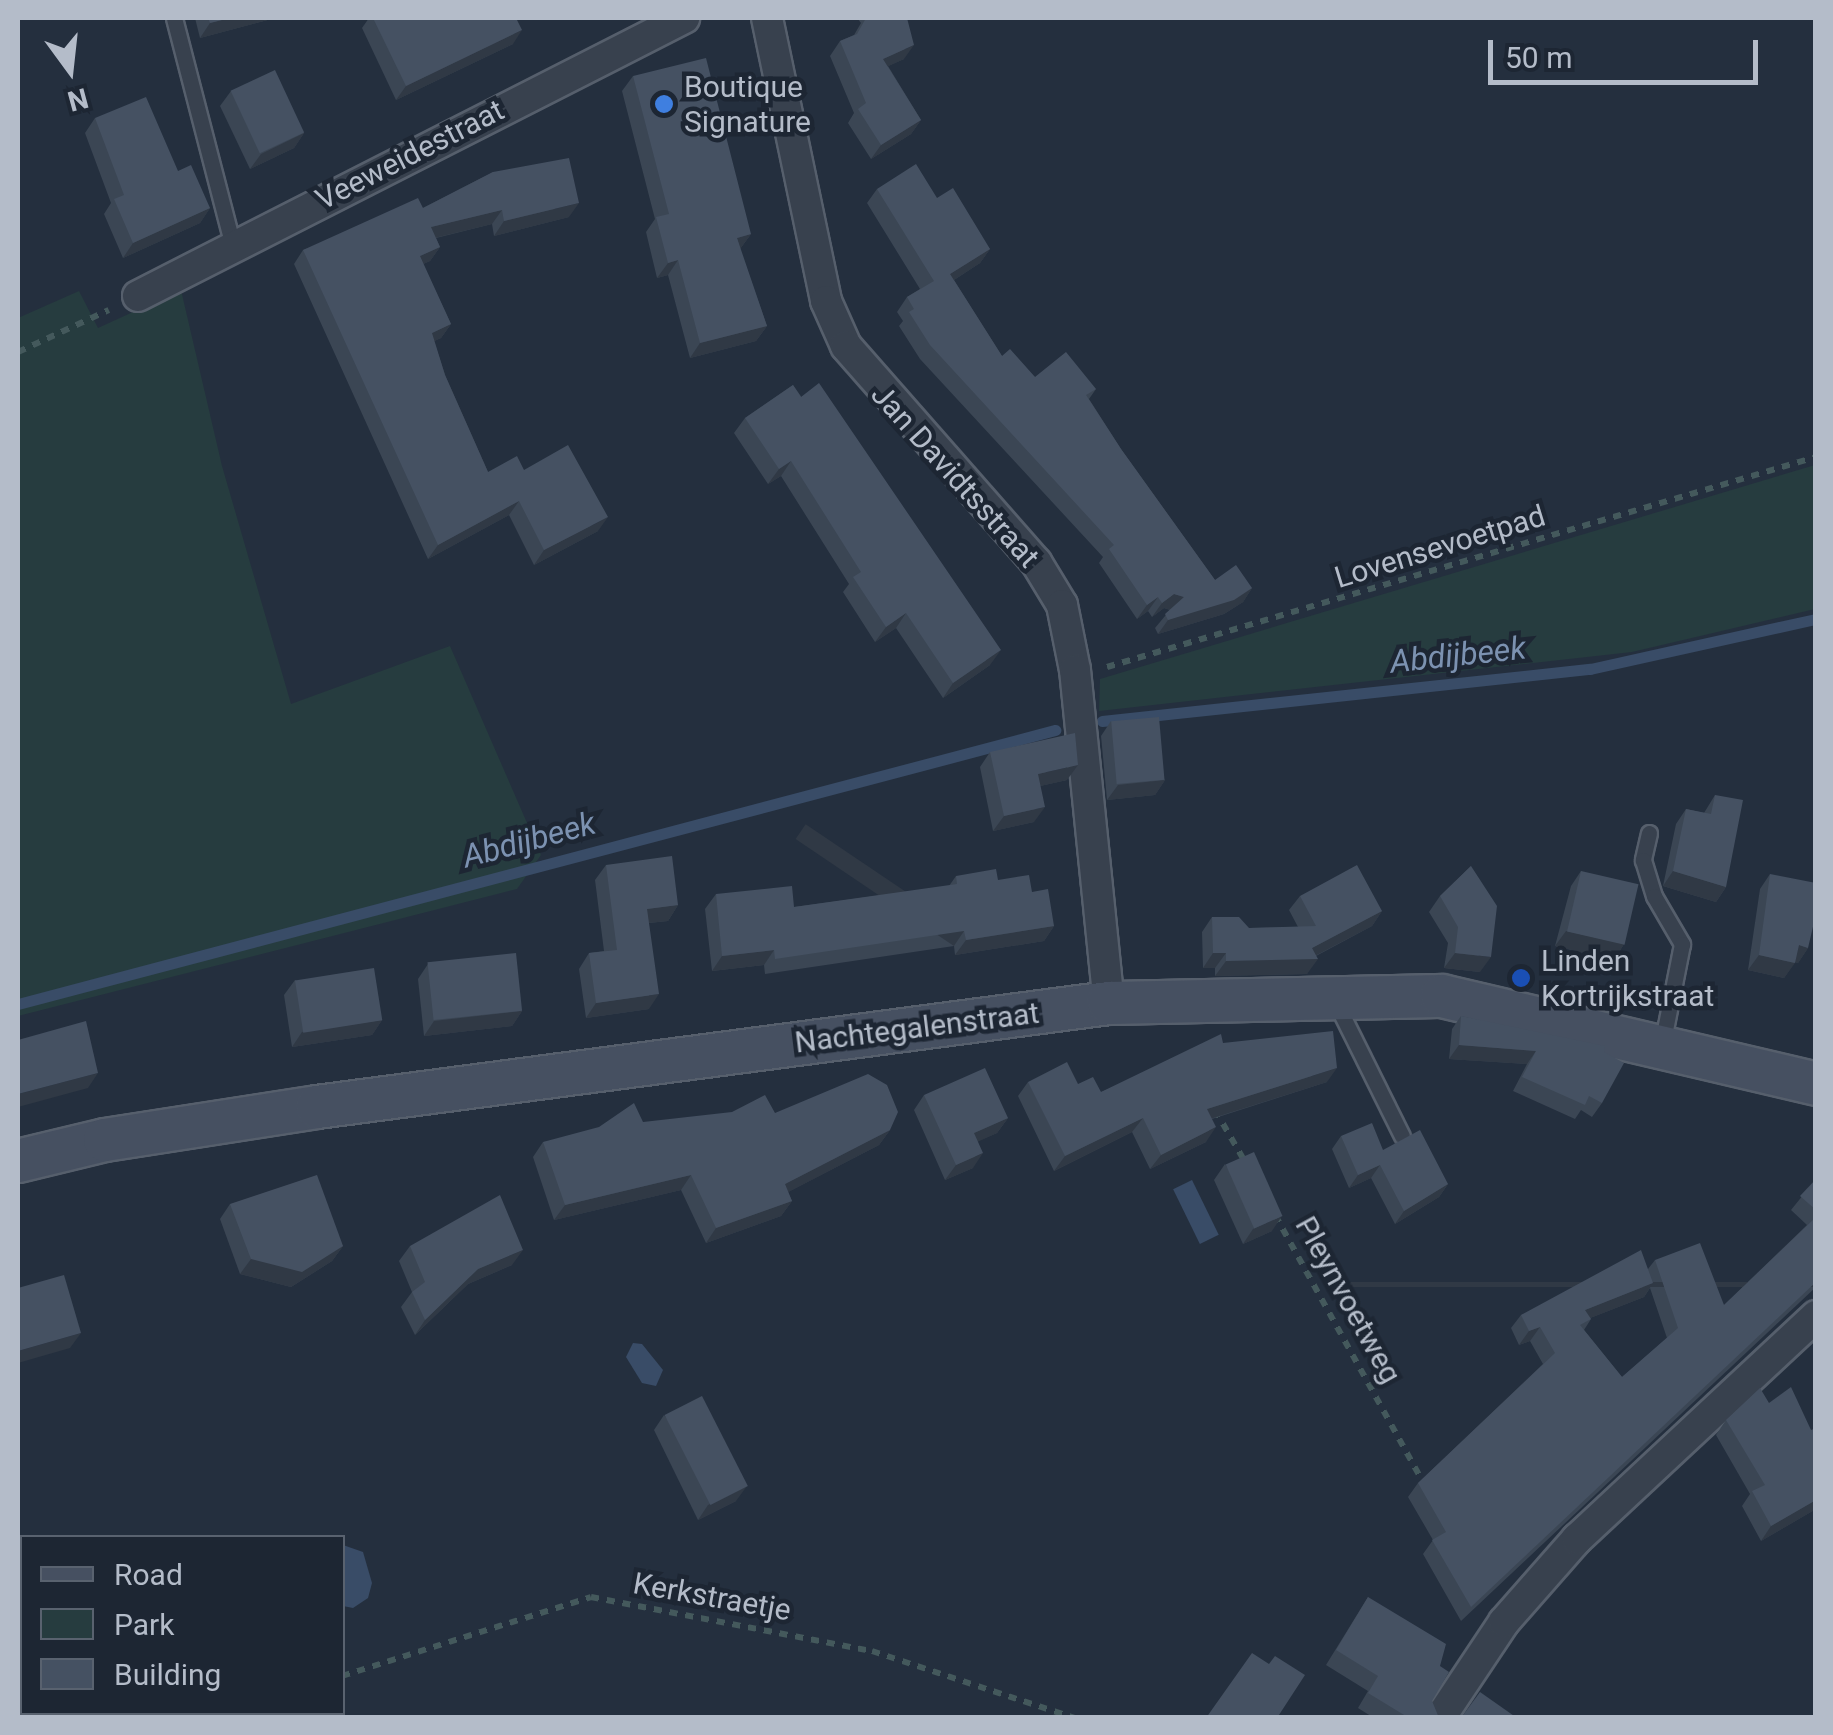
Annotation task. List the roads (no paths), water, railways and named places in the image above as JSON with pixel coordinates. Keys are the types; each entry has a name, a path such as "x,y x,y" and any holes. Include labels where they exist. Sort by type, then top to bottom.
{"street":[{"name":"Veeweidestraat","path":"138,296 684,18"},
{"name":"Jan Davidtsstraat","path":"767,18 826,300 846,346 1036,562 1062,605 1074,670 1109,1003"},
{"name":"Nachtegalenstraat","path":"18,1160 105,1140 317,1107 1109,1003 1442,996 1816,1084"},
{"path":"1440,1718 1504,1622 1577,1539 1816,1316"}],"lane":[{"path":"174,18 233,246"},
{"path":"1648,834 1644,860 1654,896 1682,944 1662,1045"},
{"path":"1333,996 1402,1136"}],"water":[{"path":"1192,1180 1219,1235 1200,1244 1173,1189"},
{"path":"633,1343 642,1344 663,1370 656,1386 642,1383 626,1357"},
{"path":"345,1546 363,1552 372,1583 368,1598 353,1608 345,1606"}],"waterway":[{"name":"Abdijbeek","path":"1102,721 1590,669 1816,619"},
{"name":"Abdijbeek","path":"18,1004 1055,730"}],"place":[{"name":"Boutique Signature","path":"664,104"},
{"name":"Linden Kortrijkstraat","path":"1521,978"}]}
